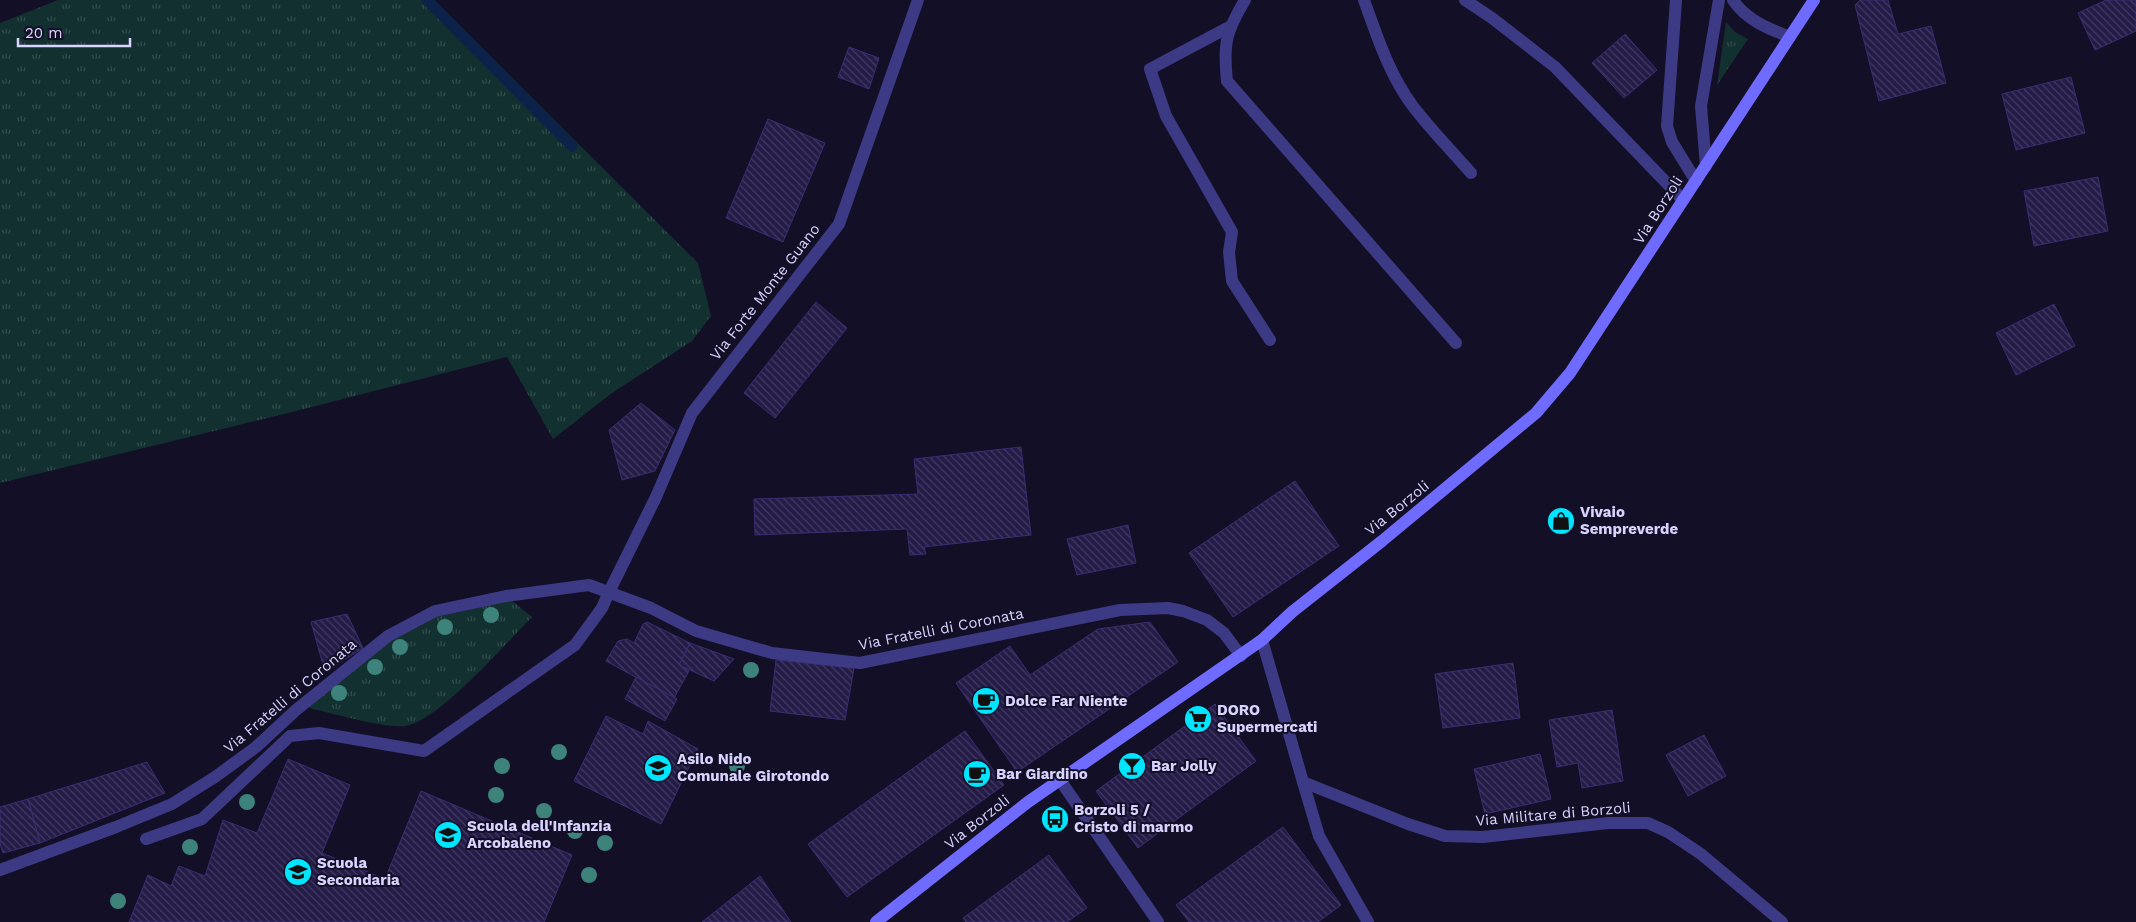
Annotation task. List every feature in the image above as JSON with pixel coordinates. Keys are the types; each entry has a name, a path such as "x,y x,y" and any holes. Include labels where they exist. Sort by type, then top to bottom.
{"main road":[{"name":"Via Borzoli","path":"876,922 1028,802 1262,640 1292,612 1382,541 1536,414 1570,374 1814,0"}],"street":[{"name":"Via Forte Monte Guano","path":"609,592 656,497 692,413 839,224 918,0"},
{"path":"1245,0 1229,27 1224,56 1227,81 1456,343"},
{"path":"1364,0 1396,80 1412,105 1471,173"},
{"path":"1465,0 1492,18 1555,67 1683,200"},
{"path":"1676,0 1667,126 1672,142 1696,181"},
{"path":"1706,166 1701,106 1719,0"},
{"path":"1733,0 1744,13 1759,23 1790,37"},
{"path":"1229,27 1150,69 1166,116 1232,232 1228,252 1232,281 1270,340"},
{"name":"Via Fratelli di Coronata","path":"0,870 172,804 215,777 256,747 296,710 388,636 435,611 506,596 589,585 651,608 696,631 772,653 860,663 1120,610 1152,608 1183,611 1207,620 1224,633 1241,656"},
{"name":"Via Fratelli di Coronata","path":"146,839 202,819 290,736 319,733 424,751 575,645 602,608 609,592"},
{"path":"1262,640 1319,836 1368,922"},
{"path":"1060,780 1158,922"},
{"name":"Via Militare di Borzoli","path":"1303,782 1408,824 1445,836 1483,837 1608,823 1648,823 1668,832 1701,854 1782,922"}],"green space":[{"path":"58,0 434,0 698,263 711,316 692,341 612,393 553,439 507,357 296,411 0,483 0,23"},
{"path":"1726,22 1735,32 1748,39 1717,85"},
{"path":"506,596 532,617 453,697 419,721 405,726 385,725 312,709 305,704 388,636 435,611"}],"building":[{"path":"1860,0 1888,0 1898,34 1931,26 1946,83 1879,101 1855,5"},
{"path":"2106,0 2136,0 2136,31 2095,50 2078,13"},
{"path":"1625,34 1657,70 1624,98 1592,63"},
{"path":"849,47 879,58 869,89 838,77"},
{"path":"2071,77 2085,133 2016,150 2002,94"},
{"path":"768,119 825,143 783,242 726,218"},
{"path":"2098,177 2108,231 2034,246 2024,191"},
{"path":"816,302 847,328 775,418 744,393"},
{"path":"2054,304 2075,346 2016,375 1996,333"},
{"path":"641,403 675,430 655,471 622,480 609,430"},
{"path":"1021,447 1031,535 924,547 926,554 910,555 907,529 755,535 754,499 918,494 914,459"},
{"path":"1295,481 1339,546 1233,617 1189,553"},
{"path":"1128,525 1136,563 1077,575 1067,539"},
{"path":"347,614 363,648 325,672 311,622"},
{"path":"647,622 690,643 679,665 689,671 674,698 606,661 618,641 627,639 634,643 643,624"},
{"path":"1150,622 1178,662 1017,772 956,683 1010,646 1030,675 1098,629"},
{"path":"690,643 734,659 714,681 679,665"},
{"path":"776,660 854,668 845,720 770,711"},
{"path":"1513,663 1520,718 1443,728 1435,674"},
{"path":"636,677 677,699 665,721 625,699"},
{"path":"1215,704 1256,761 1138,848 1096,791"},
{"path":"1612,710 1623,781 1582,788 1578,763 1557,767 1549,720"},
{"path":"606,716 643,734 648,721 698,749 661,824 574,781"},
{"path":"965,731 1004,785 847,897 808,844"},
{"path":"1704,735 1726,776 1688,796 1666,755"},
{"path":"1540,754 1551,799 1485,814 1474,769"},
{"path":"288,759 350,785 322,853 385,879 421,791 572,855 544,922 129,922 148,875 171,886 179,866 205,876 223,820 257,833"},
{"path":"147,762 165,793 40,843 28,799"},
{"path":"28,799 40,843 3,853 0,844 0,807"},
{"path":"1283,827 1341,905 1318,922 1189,922 1176,905"},
{"path":"1049,855 1087,908 1067,922 966,922 963,918"},
{"path":"760,876 791,922 702,922"}],"waterway":[{"path":"427,0 572,146"}],"place":[{"name":"Vivaio Sempreverde","path":"1561,521"},
{"name":"Dolce Far Niente","path":"986,701"},
{"name":"DORO Supermercati","path":"1198,719"},
{"name":"Bar Jolly","path":"1132,766"},
{"name":"Asilo Nido Comunale Girotondo","path":"658,768"},
{"name":"Bar Giardino","path":"977,774"},
{"name":"Borzoli 5 / Cristo di marmo","path":"1055,819"},
{"name":"Scuola dell'Infanzia Arcobaleno","path":"448,835"},
{"name":"Scuola Secondaria","path":"298,872"}]}
